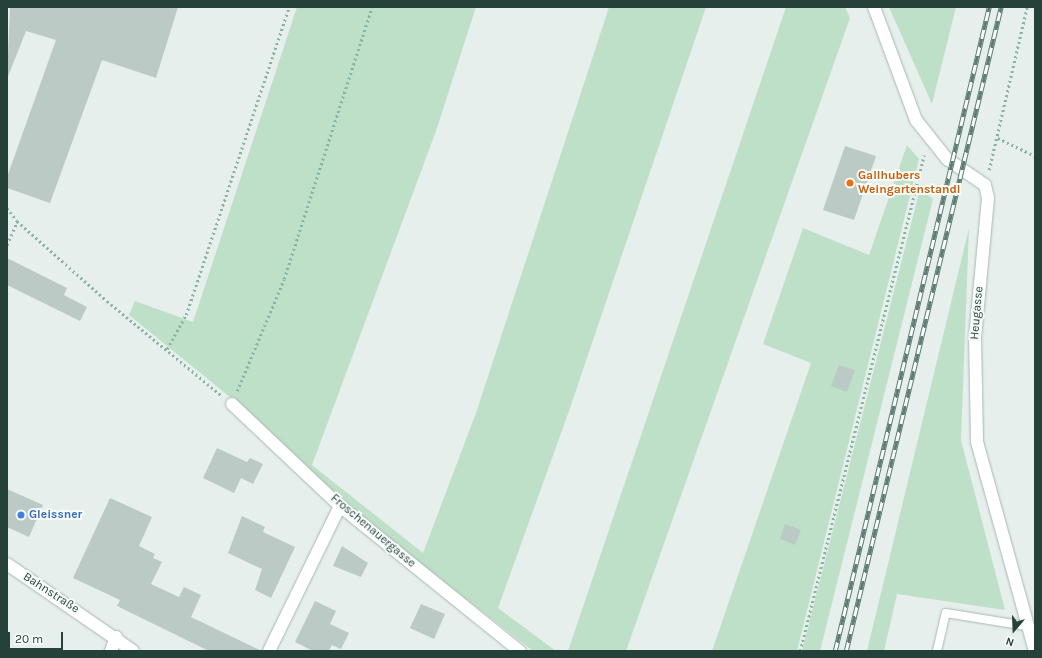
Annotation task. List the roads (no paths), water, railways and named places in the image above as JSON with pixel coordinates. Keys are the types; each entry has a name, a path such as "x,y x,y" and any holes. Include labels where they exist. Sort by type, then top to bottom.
{"street":[{"name":"Heugasse","path":"874,7 916,120 947,159 985,185 988,198 975,337 977,442 1026,626 1035,651"},
{"name":"Froschenauergasse","path":"232,404 340,506 520,651"},
{"path":"269,651 340,506"},
{"name":"Bahnstraße","path":"7,564 116,637 133,651"},
{"path":"111,651 116,637"}],"lane":[{"path":"937,651 946,613 1026,626"}],"railway":[{"path":"835,651 989,7"},
{"path":"846,651 1001,7"}],"place":[{"name":"Gallhubers Weingartenstandl","path":"850,183"},
{"name":"Gleissner","path":"21,515"}]}
